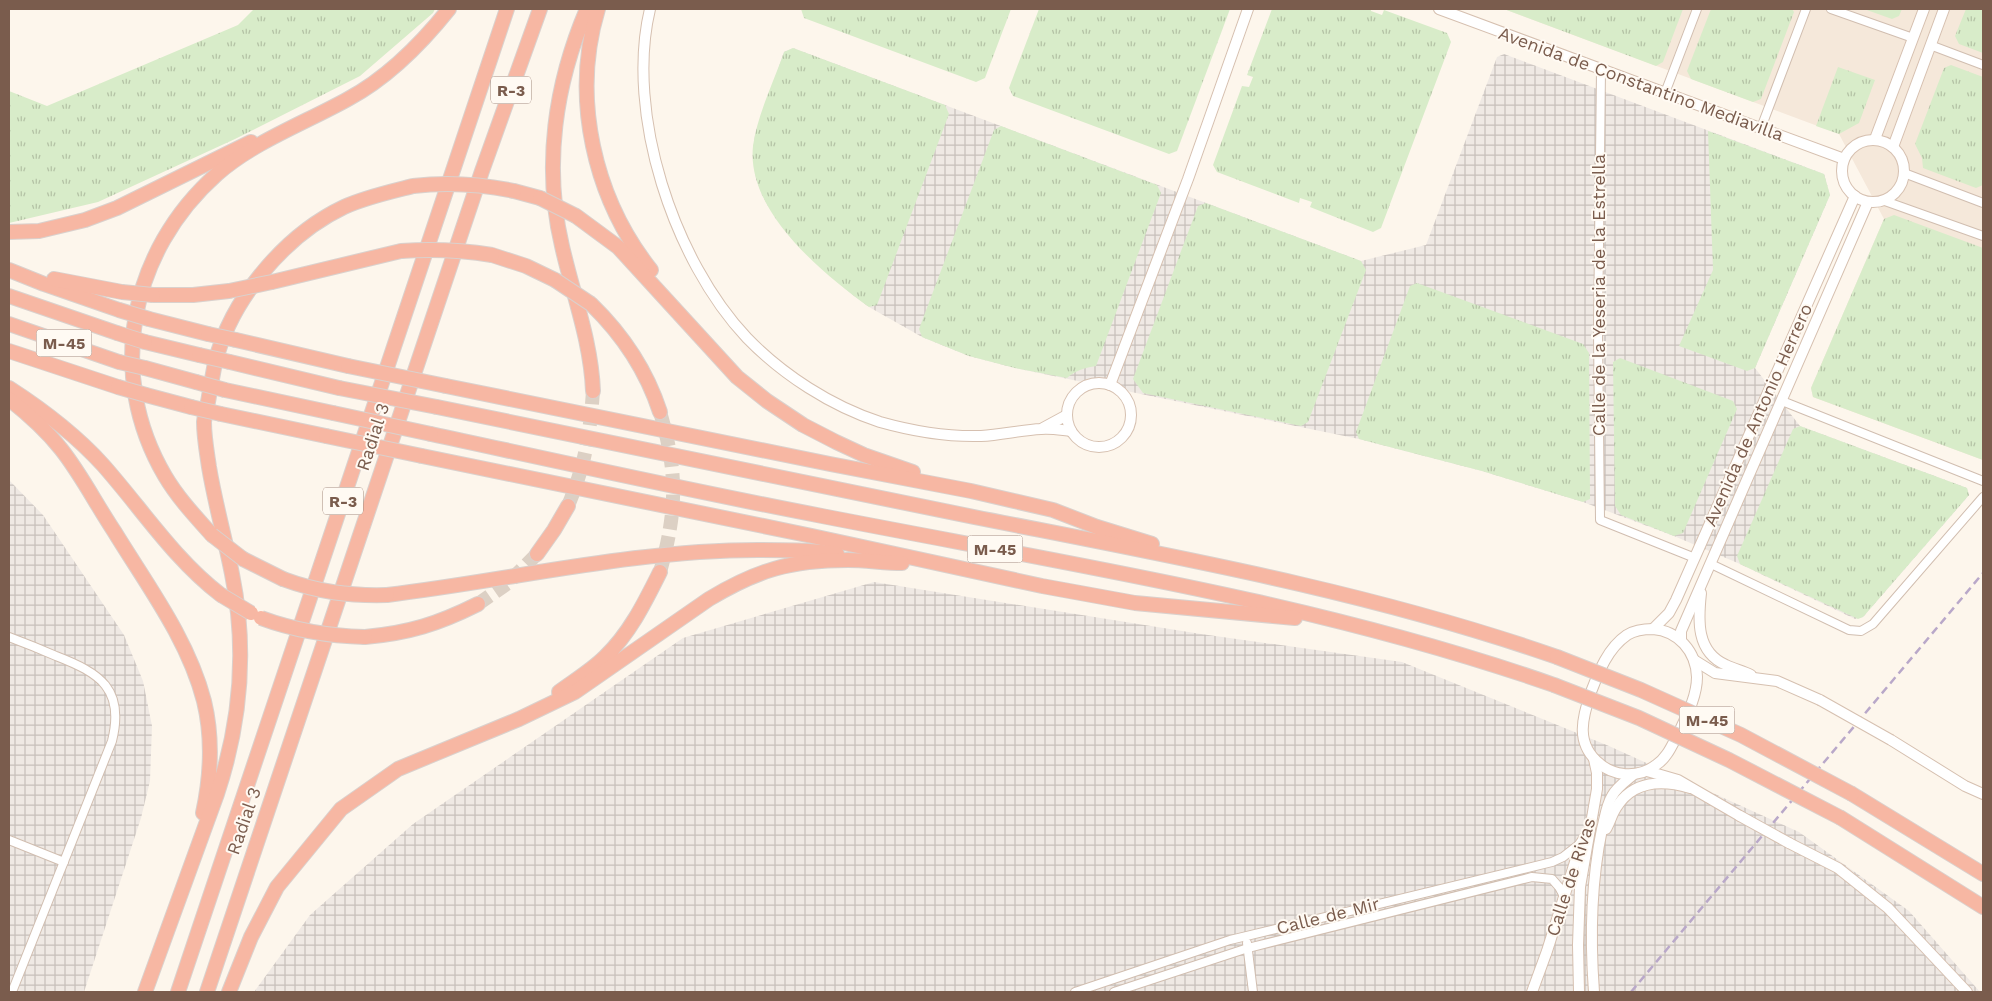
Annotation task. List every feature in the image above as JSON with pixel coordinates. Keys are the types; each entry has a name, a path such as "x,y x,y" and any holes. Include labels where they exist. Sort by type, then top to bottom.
{"highway":[{"path":"449,9 428,35 374,84 254,148 218,174 182,210 164,238 146,274 132,334 133,380 141,421 165,476 183,504 212,535 243,559 282,579 302,586 331,593 355,596 387,596 574,566 728,550 813,550 999,578 1135,603 1296,618 1312,616"},
{"name":"Radial 3","path":"178,992 507,9"},
{"name":"Radial 3","path":"207,992 482,171 540,9"},
{"path":"587,9 576,33 558,105 552,194 562,245 592,365 593,391"},
{"path":"598,9 592,32 587,93 590,130 595,157 610,202 641,257 724,364"},
{"path":"9,232 40,231 58,227 85,220 117,208 306,115 350,98"},
{"path":"145,992 218,794 237,720 241,675 240,630 232,576 206,452 204,422 216,361 228,328 245,297 265,270 287,246 315,225 344,207 413,186 439,183 464,184 514,191 540,198 576,216 618,247 724,364 767,401 803,425 836,442 899,468 971,490"},
{"path":"9,265 47,278 80,286 153,295 192,295 230,291 401,251 463,250 492,255 526,266 555,280 590,304 610,323 629,347 652,387 660,412"},
{"path":"9,270 119,310 208,334 348,366 830,464 971,490 1053,510 1097,527 1156,545 1177,556"},
{"name":"M-45","path":"9,296 146,342 339,388 832,490 1177,556 1318,588 1498,636 1558,657 1641,690 1740,735 1852,794 1983,874"},
{"name":"M-45","path":"9,324 118,362 225,390 822,516 904,530 1241,598 1431,645 1490,662 1639,718 1729,760 1841,818 1983,907"},
{"path":"9,350 118,387 221,414 812,536 999,578"},
{"path":"9,388 51,416 78,439 103,465 180,558 203,581 221,595 256,615 286,627 310,632 334,636 365,637 414,630 452,617 478,604"},
{"path":"9,399 38,423 61,449 152,592 189,657 203,700 210,743 208,791 198,844"},
{"path":"537,554 568,506"},
{"path":"229,992 251,937 277,887 341,809 398,770 519,719 575,692 709,599 730,586 760,572 790,564 822,560 902,563"},
{"path":"519,719 605,657 629,628 660,572"}],"street":[{"path":"650,9 646,28 643,69 645,110 662,183 676,222 695,262 718,302 747,338 784,371 836,404 880,422 941,434 980,436 1042,429 1071,431"},
{"path":"1110,385 1188,179 1248,9"},
{"name":"Avenida de Constantino Mediavilla","path":"1439,9 1844,159"},
{"path":"1665,93 1697,9"},
{"path":"1761,128 1806,9"},
{"path":"1831,9 1913,38"},
{"path":"1875,140 1924,9"},
{"path":"1893,147 1944,9"},
{"path":"1930,46 1983,65"},
{"name":"Calle de la Yeseria de la Estrella","path":"1601,70 1598,332 1600,520 1695,558"},
{"path":"1865,140 1884,142 1893,147 1903,163 1904,173 1899,187 1889,197 1882,200 1868,202 1854,196 1847,189 1843,179 1844,159 1849,151 1856,144 1865,140"},
{"path":"1904,173 1983,203"},
{"name":"Avenida de Antonio Herrero","path":"1653,629 1669,613 1695,558 1854,196"},
{"path":"1882,200 1983,236"},
{"name":"Avenida de Antonio Herrero","path":"1681,640 1681,631 1868,202"},
{"path":"1093,384 1110,385 1120,392 1129,407 1130,419 1125,432 1113,443 1098,447 1083,442 1071,431 1067,415 1068,406 1077,392 1093,384"},
{"path":"1782,401 1983,481"},
{"path":"1042,429 1067,415"},
{"path":"1710,564 1849,630 1861,631 1873,624 1983,497"},
{"path":"1703,582 1698,616 1700,637 1707,650 1718,661 1754,677"},
{"path":"1640,630 1662,630 1681,640 1688,648 1694,660 1696,677 1694,697 1669,752 1658,764 1647,771 1633,774 1614,772 1594,759 1586,748 1582,727 1584,715 1603,663 1618,643 1628,635 1640,630"},
{"path":"9,637 82,666 95,674 106,684 116,712 116,725 112,741 12,992"},
{"path":"1694,660 1715,673 1726,676 1754,677 1777,681 1820,700 1891,740 1965,786 1983,794"},
{"name":"Calle de Rivas","path":"1532,992 1581,843 1589,833 1597,789 1597,773 1594,759"},
{"path":"1647,771 1678,780 1789,844 1838,868 1888,908 1964,990"},
{"path":"1594,992 1592,922 1600,839 1607,806 1611,797 1616,789 1633,774"},
{"path":"1600,839 1621,800 1640,787 1661,783 1690,788"},
{"path":"1579,992 1580,887 1589,833"},
{"path":"9,840 64,862"},
{"name":"Calle de Mir","path":"1075,992 1246,936 1552,862 1564,857 1581,843"},
{"name":"Calle de Mir","path":"1114,992 1248,948 1532,877 1552,879 1559,886 1564,896"},
{"path":"1246,936 1253,992"}],"shaded area":[{"path":"1504,9 1983,9 1983,460 1813,397 1811,388 1884,219 1839,134"},
{"path":"793,48 1361,261 1426,245 1497,57 1504,54 1824,174 1830,195 1755,368 1800,426 1967,488 1969,495 1863,617 1855,619 1740,564 1674,536 1583,502 1482,471 1359,439 1015,368 969,356 922,337 869,307 815,262 786,231 768,206 756,178 753,149 755,136 784,52"},
{"path":"9,480 43,515 124,635 143,681 152,726 150,781 141,818 84,992 9,992"},
{"path":"874,582 1201,634 1402,662 1609,746 1799,832 1909,911 1980,992 254,992 310,915 413,824 683,638"}],"green space":[{"path":"254,9 435,9 433,13 360,76 235,139 98,202 9,223 9,91 47,106 238,25"},
{"path":"801,9 1011,9 985,78 976,82 804,18"},
{"path":"1039,9 1230,9 1177,151 1169,154 1013,96 1009,88"},
{"path":"1272,9 1371,9 1371,11 1382,15 1384,10 1447,33 1451,42 1381,228 1373,232 1310,207 1312,202 1300,198 1299,203 1217,172 1213,165 1242,86 1249,87 1253,77 1247,75"},
{"path":"1504,9 1683,9 1663,62 1656,66"},
{"path":"1711,9 1792,9 1794,12 1761,99 1753,102 1691,79 1687,71"},
{"path":"1864,9 1902,9 1899,16 1892,19"},
{"path":"1966,9 1983,9 1983,53 1959,44 1955,36"},
{"path":"793,48 945,105 949,114 877,305 869,307 850,293 830,277 791,238 774,217 762,194 754,170 753,146 762,111 784,52"},
{"path":"1951,65 1983,77 1983,185 1976,188 1923,168 1922,158 1915,144 1944,68"},
{"path":"1838,67 1875,80 1859,123 1839,134 1816,126"},
{"path":"1001,126 1157,185 1161,193 1096,366 1081,370 1067,378 1015,368 969,356 922,337 919,329 994,130"},
{"path":"1708,131 1824,174 1830,195 1755,368 1747,371 1679,346 1713,270"},
{"path":"1206,203 1361,261 1366,270 1308,422 1301,426 1143,393 1133,379 1198,206"},
{"path":"1894,215 1983,248 1983,460 1813,397 1811,388 1884,219"},
{"path":"1417,283 1583,344 1589,353 1590,499 1583,502 1482,471 1359,439 1356,432 1410,286"},
{"path":"1620,358 1733,401 1737,409 1683,533 1674,536 1621,515 1615,506 1613,362"},
{"path":"1800,426 1967,488 1969,495 1863,617 1858,619 1740,564 1737,556 1793,429"}],"tunnel":[{"path":"568,506 579,477 586,450 593,391"},
{"path":"660,412 670,454 673,492 670,530 660,572"},
{"path":"478,604 508,583 537,554"}],"railway":[{"path":"1631,992 1983,573"}]}
